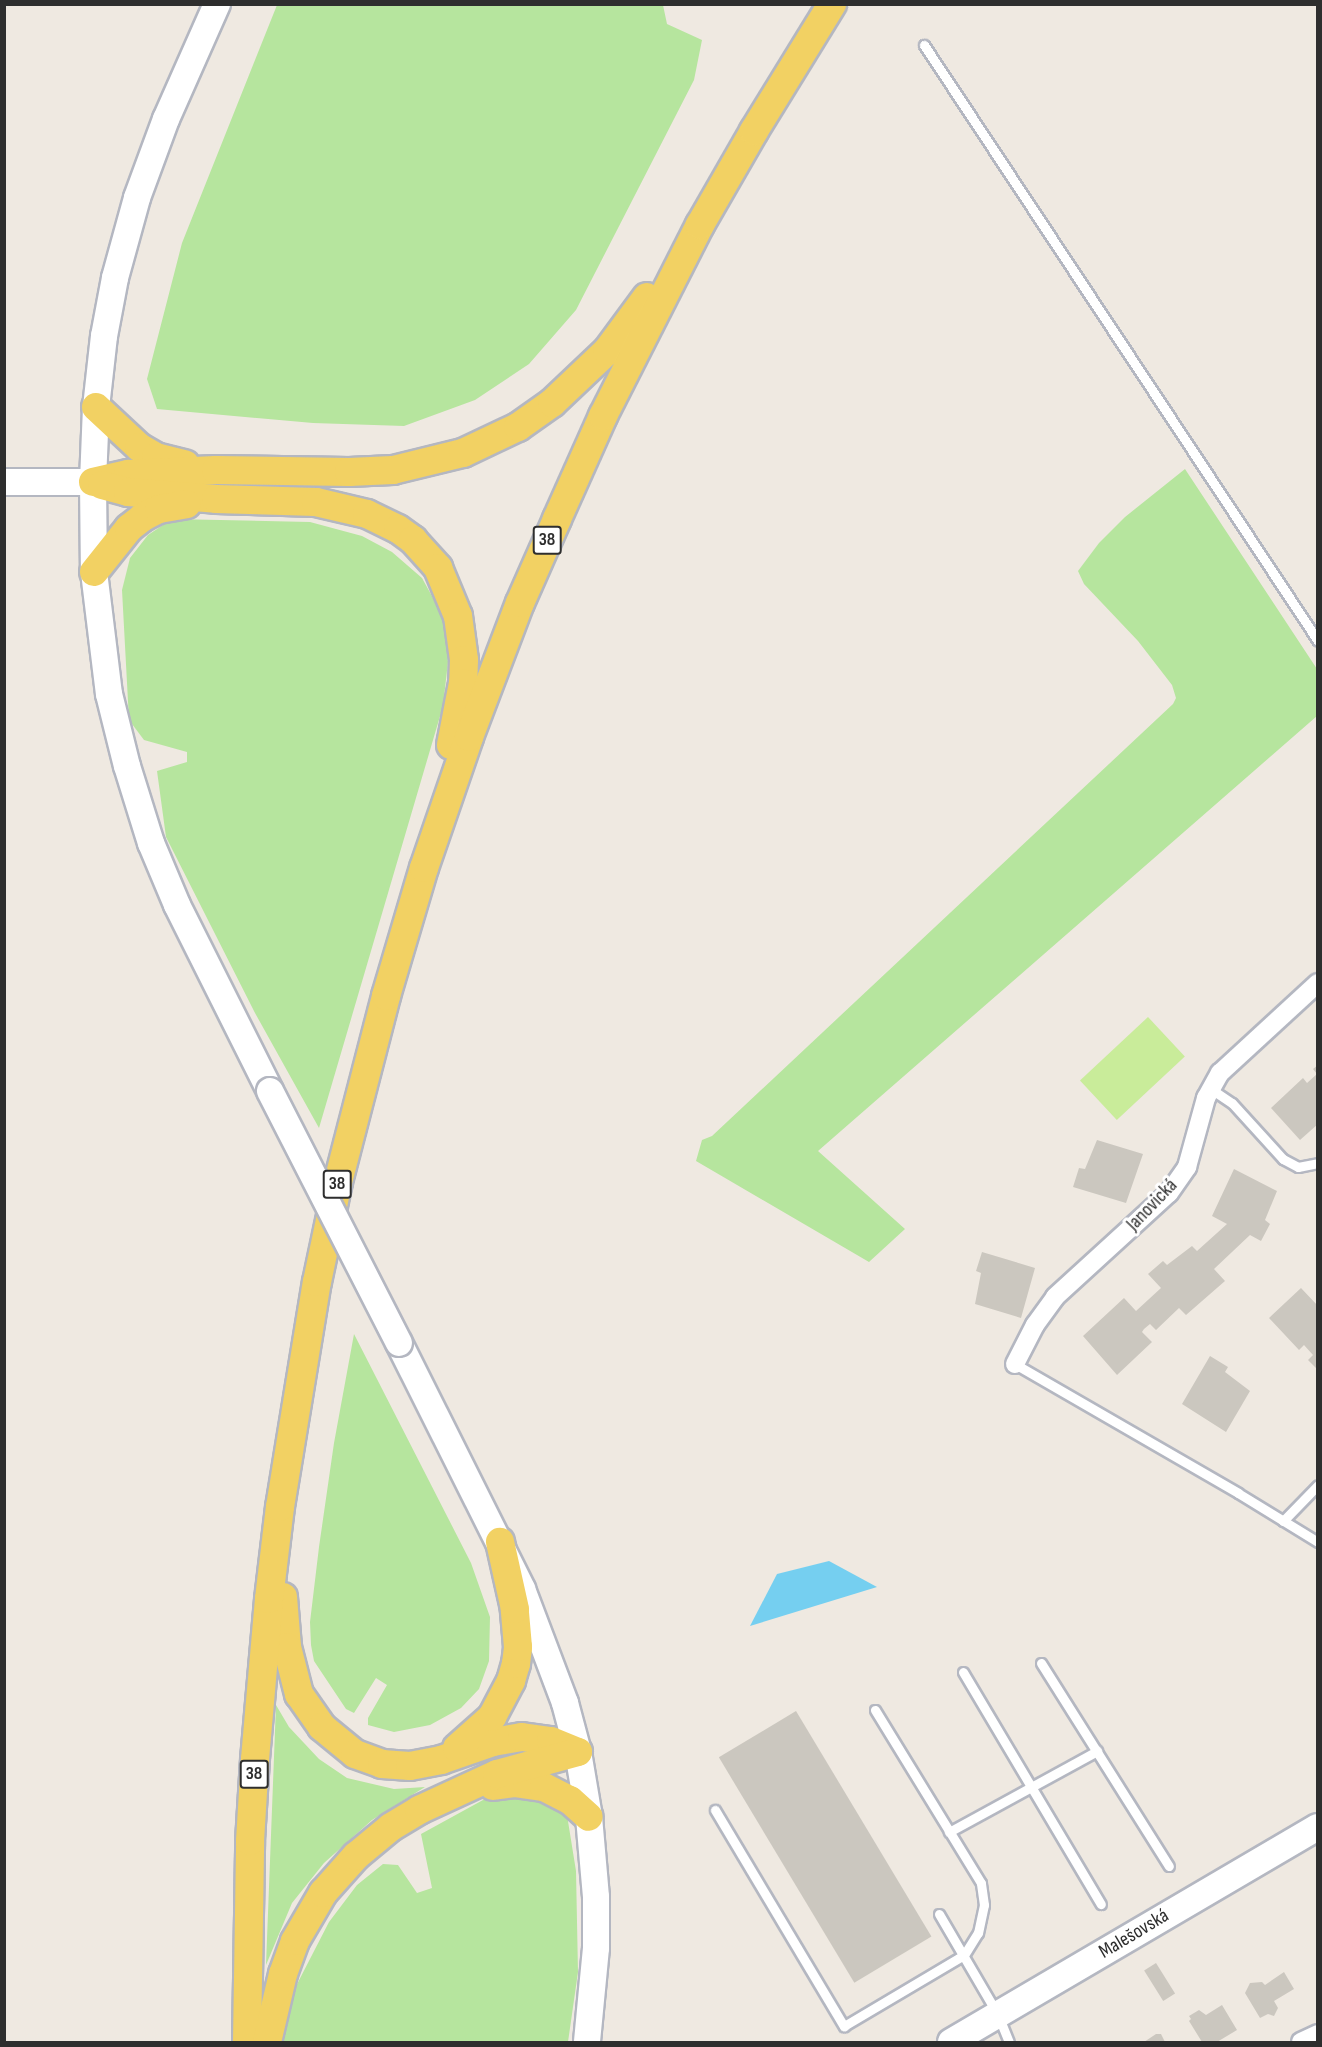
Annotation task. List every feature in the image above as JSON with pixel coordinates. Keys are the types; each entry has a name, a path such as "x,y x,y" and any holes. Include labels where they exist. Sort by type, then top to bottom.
{"main road":[{"path":"217,4 166,119 137,198 115,278 104,336 96,407 93,482 94,572 109,694 127,766 151,843 177,906 500,1542 553,1664 578,1752 589,1816 596,1897 596,1938 587,2043"},
{"name":"38","path":"247,2043 254,1771 269,1599 280,1508 299,1380 338,1182 386,996 424,868 492,674 548,540 608,406 700,225 754,131 832,4"},
{"name":"38","path":"93,482 128,474 216,470 350,472 393,470 463,453 518,427 552,403 606,351 700,225"},
{"path":"96,407 123,434 156,457 216,470"},
{"path":"4,482 93,482"},
{"name":"38","path":"93,482 128,492 216,499 316,502 367,514 405,535 438,568 458,616 463,638 464,671 459,710 424,868"},
{"path":"94,572 129,528 144,517 159,509 216,499"},
{"name":"38","path":"280,1508 287,1647 295,1684 306,1706 344,1748 368,1760 410,1766 441,1760 493,1742 522,1737 551,1741 578,1752"},
{"path":"441,1760 492,1717 511,1681 518,1647 517,1628 500,1542"},
{"path":"267,2043 283,1974 295,1941 323,1893 356,1856 392,1827 419,1810 470,1789 497,1774 578,1752"},
{"path":"470,1789 514,1783 544,1787 570,1800 589,1816"},
{"name":"Malešovská","path":"951,2043 1317,1827"}],"street":[{"name":"Janovická","path":"1015,1364 1035,1325 1055,1297 1168,1194 1187,1167 1211,1089 1220,1073 1317,983"},
{"path":"1300,2043 1317,2034"}],"lane":[{"path":"924,45 1317,641"},
{"path":"1211,1089 1232,1103 1283,1159 1298,1167 1317,1163"},
{"path":"1015,1364 1317,1542"},
{"path":"1283,1521 1317,1485"},
{"path":"1041,1663 1169,1866"},
{"path":"963,1672 1101,1904"},
{"path":"715,1810 844,2026 964,1955 978,1933 984,1905 981,1883 875,1710"},
{"path":"950,1832 1097,1751"},
{"path":"939,1914 998,2015 1009,2043"}],"green space":[{"path":"277,5 663,5 667,24 702,40 694,80 576,310 529,364 475,400 404,426 313,423 157,409 147,379 182,243"},
{"path":"1185,469 1317,669 1317,716 818,1151 905,1229 869,1262 696,1161 702,1140 712,1136 1173,704 1176,698 1172,685 1138,641 1084,584 1078,571 1099,543 1125,517"},
{"path":"172,519 310,522 362,536 392,552 422,578 444,618 448,662 443,706 319,1128 255,1013 166,837 157,771 187,762 187,752 144,740 129,720 122,590 130,558 148,535"},
{"path":"1148,1017 1185,1056 1117,1120 1080,1080"},
{"path":"354,1334 471,1563 490,1617 489,1661 479,1689 461,1708 430,1725 394,1732 368,1725 368,1718 387,1685 376,1678 354,1713 346,1709 314,1661 311,1645 310,1622 319,1547 334,1443"},
{"path":"276,1705 289,1727 319,1759 347,1778 394,1789 425,1787 372,1820 324,1863 292,1903 266,1965"},
{"path":"535,1796 567,1815 576,1871 578,1972 568,2042 283,2042 294,1990 329,1922 357,1885 383,1864 398,1865 417,1893 432,1888 421,1834 483,1800"}],"water":[{"path":"829,1561 877,1587 750,1626 777,1574"}],"building":[{"path":"1318,1065 1318,1124 1300,1140 1271,1108 1303,1078 1307,1083 1317,1074 1313,1069"},
{"path":"1097,1140 1143,1154 1126,1203 1073,1187 1079,1168 1085,1169"},
{"path":"1234,1169 1277,1191 1265,1220 1270,1224 1261,1241 1250,1235 1214,1269 1225,1281 1186,1315 1179,1308 1156,1330 1150,1324 1144,1329 1142,1332 1152,1342 1117,1375 1083,1336 1124,1298 1136,1311 1161,1288 1148,1274 1163,1261 1167,1265 1192,1246 1197,1251 1227,1224 1212,1216"},
{"path":"982,1252 1035,1268 1021,1318 975,1304 981,1273 976,1271"},
{"path":"1301,1288 1318,1306 1318,1370 1308,1360 1313,1355 1304,1345 1299,1350 1269,1318"},
{"path":"1210,1356 1228,1367 1225,1372 1250,1391 1226,1432 1182,1404"},
{"path":"796,1711 931,1936 854,1983 719,1757"},
{"path":"1156,1963 1175,1994 1163,2001 1144,1970"},
{"path":"1284,1972 1294,1989 1274,2001 1278,2008 1274,2016 1268,2014 1260,2018 1245,1993 1250,1983 1262,1982 1265,1985"},
{"path":"1222,2005 1237,2030 1217,2042 1202,2042 1189,2021 1191,2019 1189,2016 1199,2010 1206,2015"},
{"path":"1156,2034 1161,2034 1165,2042 1144,2042"}]}
